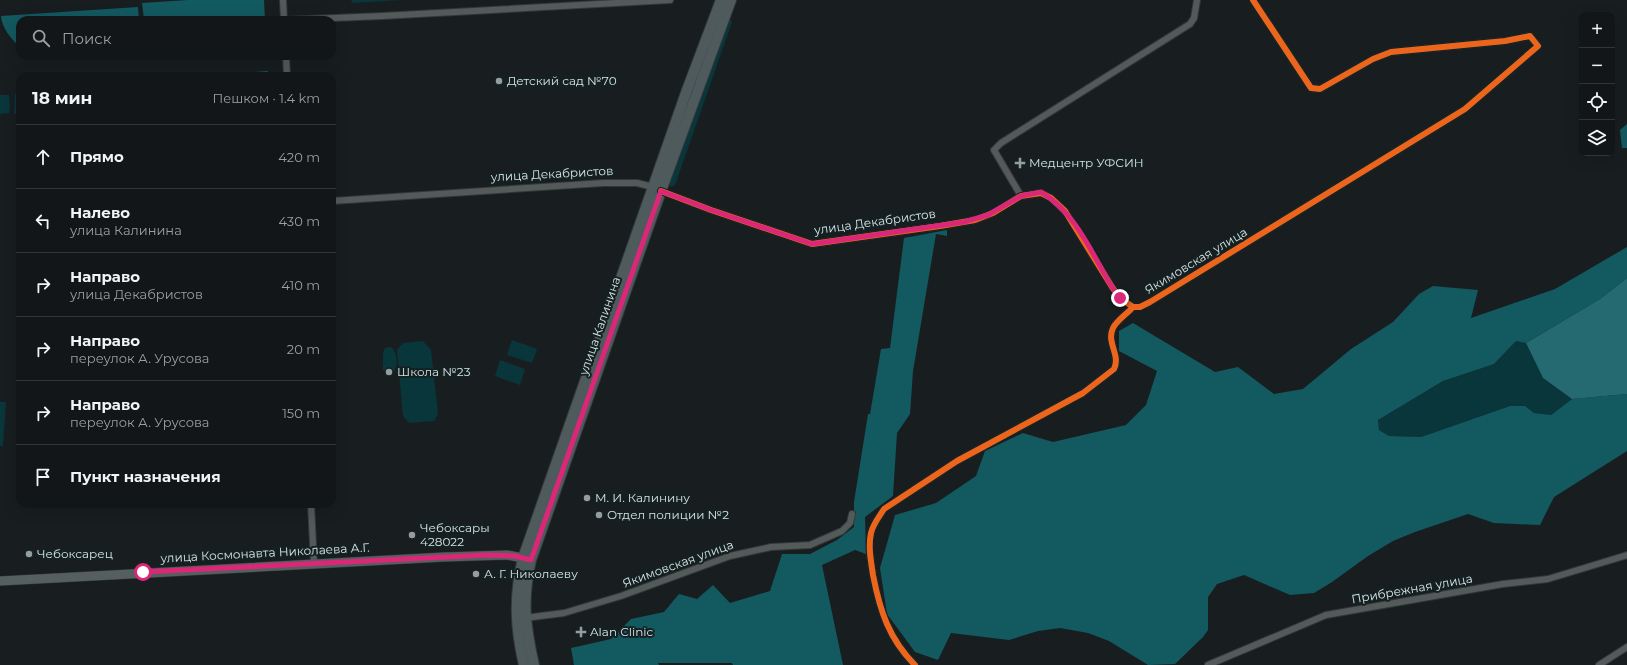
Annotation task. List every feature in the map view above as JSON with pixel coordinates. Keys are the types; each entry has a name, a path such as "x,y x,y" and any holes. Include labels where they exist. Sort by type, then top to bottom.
{"main road":[{"name":"улица Калинина","path":"524,665 516,618 518,580 527,559 657,189 721,0"},
{"name":"улица Калинина","path":"657,189 731,0"},
{"name":"улица Калинина","path":"527,559 525,618 534,665"}],"street":[{"path":"283,0 285,16"},
{"path":"336,18 670,0"},
{"path":"1021,196 994,150 1002,143 1190,24 1194,18 1197,0"},
{"name":"Якимовская улица","path":"915,665 893,636 878,603 869,548 871,533 876,520 884,509 957,461 1083,393 1114,368 1117,364 1117,358 1112,345 1111,336 1113,328 1133,307 1140,307 1150,302 1465,110 1538,46 1530,36 1505,41 1391,52 1373,59 1320,89 1311,88 1252,0"},
{"path":"286,60 287,72"},
{"name":"улица Декабристов","path":"336,201 603,183 637,183 657,189 704,208 812,244 940,226 982,217 1021,196 1041,192 1060,205 1073,222 1112,287 1120,298 1128,305 1133,307"},
{"path":"311,508 314,564"},
{"name":"Якимовская улица","path":"525,618 564,613 621,596 730,556 771,547 810,544 842,531 850,523 852,514"},
{"name":"улица Космонавта Николаева А.Г.","path":"0,581 486,555 507,555 527,559"},
{"name":"Прибрежная улица","path":"1208,665 1326,615 1503,584 1548,579 1627,555"},
{"path":"1599,665 1627,647"}],"shaded area":[{"path":"188,0 264,0 265,16 144,16 142,3"},
{"path":"351,0 402,0 353,3"},
{"path":"138,7 139,16 16,16 16,43 3,25 1,16"},
{"path":"731,20 732,22 675,185 671,187 669,184 726,23"},
{"path":"15,94 16,114 14,114"},
{"path":"0,95 9,95 9,113 0,114"},
{"path":"1627,124 1627,148 1622,148 1620,130"},
{"path":"947,230 947,236 936,234 913,371 910,414 897,433 893,496 865,517 866,554 855,550 822,565 843,665 658,663 659,665 574,665 571,648 611,639 631,619 664,612 679,594 697,599 713,585 730,603 770,591 782,554 810,554 837,540 854,527 854,502 868,414 870,414 881,349 890,348 904,238"},
{"path":"1627,247 1627,278 1600,299 1526,343 1516,341 1494,364 1443,381 1378,420 1379,430 1389,436 1421,437 1510,406 1525,406 1534,413 1551,415 1572,399 1627,394 1627,451 1554,497 1540,525 1494,523 1468,514 1393,541 1368,556 1314,593 1290,595 1244,575 1217,584 1208,597 1208,630 1203,637 1175,664 1148,665 1109,641 1088,633 1060,628 1038,631 1009,640 951,633 938,660 915,652 887,614 880,568 895,515 936,503 976,476 985,451 1023,433 1053,442 1126,425 1146,405 1157,371 1119,351 1119,331 1133,323 1215,372 1238,367 1274,394 1303,389 1351,349 1393,322 1419,294 1433,286 1478,290 1471,318 1555,289"},
{"path":"1627,278 1627,394 1572,399 1543,378 1526,343 1600,299"},
{"path":"512,340 537,349 532,363 507,355"},
{"path":"423,341 431,350 438,414 434,421 409,423 403,416 397,350 403,343"},
{"path":"1516,341 1526,343 1543,378 1572,399 1551,415 1534,413 1525,406 1510,406 1421,437 1389,436 1379,430 1378,420 1443,381 1494,364"},
{"path":"391,347 395,352 397,363 394,372 389,375 383,370 383,354 385,348"},
{"path":"500,360 525,369 520,385 495,376"},
{"path":"0,402 6,402 3,446 0,446"}],"cycle path":[{"path":"915,665 898,645 892,635 879,601 873,575 870,538 872,530 884,509 957,461 1083,393 1114,369 1116,359 1111,333 1117,322 1133,307 1140,307 1150,302 1465,109 1538,46 1530,36 1505,41 1391,52 1373,59 1320,89 1311,88 1253,0"},
{"path":"661,191 711,210 812,244 975,220 993,213 1021,196 1041,193 1051,198 1065,211 1112,287 1120,298 1133,307"}],"place":[{"name":"Детский сад №70","path":"499,81"},
{"name":"Медцентр УФСИН","path":"1020,163"},
{"name":"Школа №23","path":"389,372"},
{"name":"М. И. Калинину","path":"587,498"},
{"name":"Отдел полиции №2","path":"599,515"},
{"name":"Чебоксары 428022","path":"412,535"},
{"name":"Чебоксарец","path":"29,554"},
{"name":"А. Г. Николаеву","path":"476,574"},
{"name":"Alan Clinic","path":"581,632"}],"route":[{"path":"143,572 486,555 507,555 531,560 661,191 679,199 812,244 975,220 988,215 1021,196 1041,192 1060,205 1065,211 1120,298"}]}
